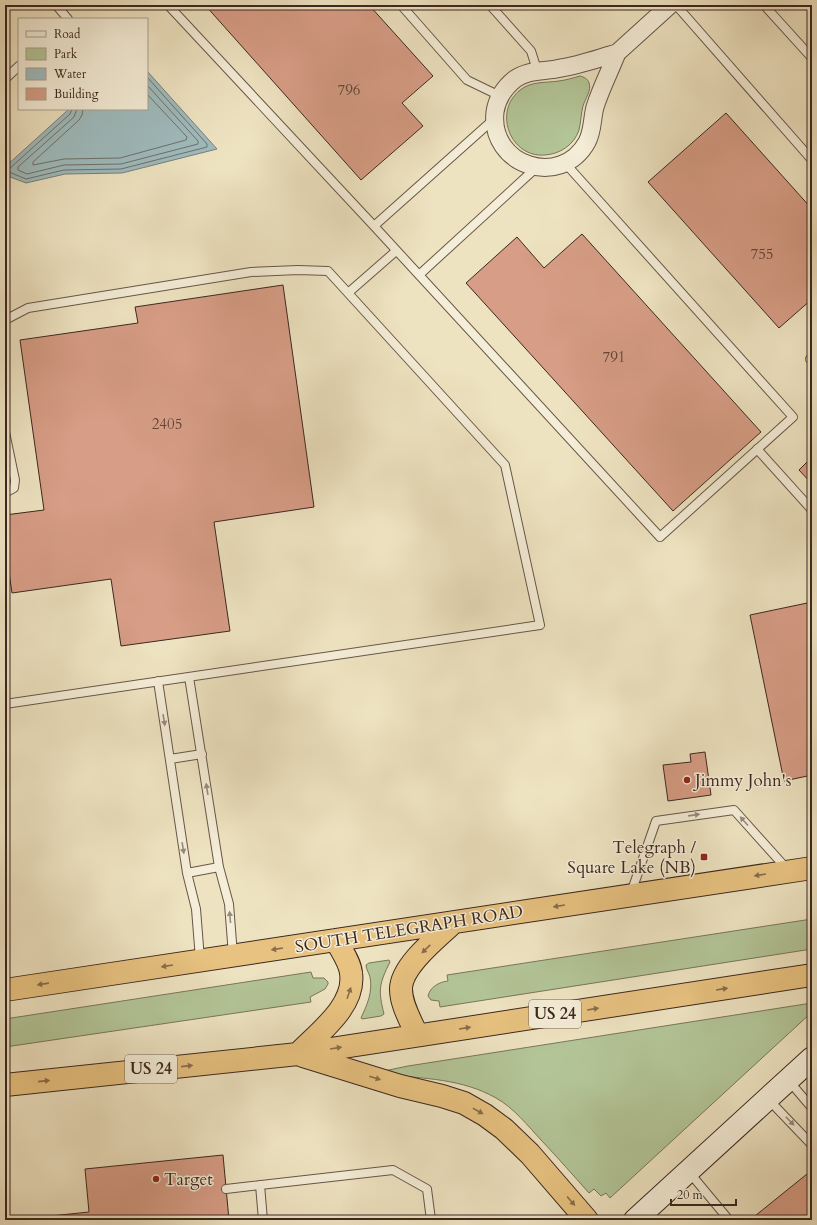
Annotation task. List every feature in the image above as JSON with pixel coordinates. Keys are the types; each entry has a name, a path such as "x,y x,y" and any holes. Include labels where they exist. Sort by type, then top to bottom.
{"highway":[{"name":"SOUTH TELEGRAPH ROAD","path":"5,990 812,868"},
{"path":"418,1036 403,1003 401,988 404,975 413,962 454,922"},
{"path":"336,940 351,972 352,984 349,996 340,1012 298,1054 400,1086 464,1103 485,1115 504,1129 530,1154 587,1220"},
{"name":"US 24","path":"5,1085 298,1054 812,975"}],"street":[{"path":"617,53 561,69 537,70 526,73 507,86 500,96 494,119 498,136 506,151 526,165 549,168 565,163 580,151 587,142 591,131 595,108 617,53 670,5"},
{"path":"641,1218 688,1171 812,1058"}],"lane":[{"path":"56,5 67,18"},
{"path":"168,5 660,537 793,417 565,163"},
{"path":"401,5 467,80 500,96"},
{"path":"490,5 531,51 537,70"},
{"path":"676,5 812,160"},
{"path":"764,5 812,58"},
{"path":"5,79 18,67"},
{"path":"374,226 494,119"},
{"path":"419,275 537,167"},
{"path":"348,293 396,251"},
{"path":"5,320 28,308 252,272 298,270 328,271 505,464 540,625 5,704"},
{"path":"5,432 15,480 14,488 5,493"},
{"path":"756,449 812,510"},
{"path":"189,676 219,867 229,904 233,956"},
{"path":"158,681 187,873 196,909 200,960"},
{"path":"170,759 202,754"},
{"path":"630,896 656,821 734,810 788,871"},
{"path":"187,873 219,867"},
{"path":"788,1080 812,1108"},
{"path":"767,1098 812,1145"},
{"path":"226,1189 393,1170 427,1189 431,1220"},
{"path":"688,1171 728,1220"},
{"path":"260,1185 263,1220"}],"green space":[{"path":"580,76 588,80 590,89 583,106 579,130 574,140 561,151 545,155 533,154 523,149 515,142 507,122 507,111 511,100 519,91 523,88 538,83 562,81"},
{"path":"812,919 812,949 440,1007 439,1001 431,1000 428,996 435,986 441,982 448,981 447,975"},
{"path":"389,960 390,962 382,982 380,993 384,1014 381,1016 362,1019 361,1018 371,988 370,977 366,965 369,963"},
{"path":"311,972 313,978 324,978 328,984 325,989 310,997 311,1002 5,1047 5,1019"},
{"path":"812,1003 812,1012 610,1198 606,1193 601,1196 594,1189 589,1193 520,1118 503,1102 496,1098 456,1083 442,1080 386,1075 384,1071 408,1066"}],"water":[{"path":"148,72 217,149 122,173 65,174 26,183 5,175 5,167 68,110 148,110"}],"building":[{"path":"205,5 369,5 433,76 402,103 423,126 361,180"},
{"path":"726,113 812,209 812,299 779,328 648,182"},
{"path":"582,234 761,432 673,511 466,283 517,237 544,268"},
{"path":"283,285 314,507 214,522 230,631 121,646 111,579 12,593 5,545 5,515 44,510 20,340 138,323 135,307"},
{"path":"812,457 812,484 799,470"},
{"path":"812,602 812,775 784,781 750,615"},
{"name":"Jimmy John's","path":"705,752 711,795 668,801 663,765 691,762 690,754"},
{"name":"Target","path":"223,1155 229,1220 12,1220 89,1212 85,1169"},
{"path":"807,1174 812,1180 812,1220 750,1220"}],"place":[{"name":"Jimmy John's","path":"687,780"},
{"name":"Telegraph / Square Lake (NB)","path":"704,857"},
{"name":"Target","path":"156,1179"}]}
